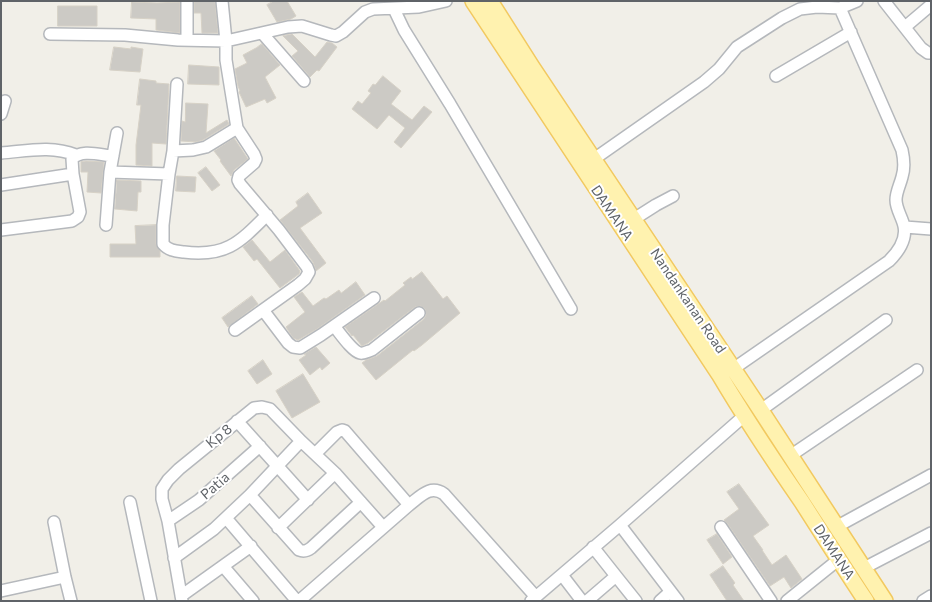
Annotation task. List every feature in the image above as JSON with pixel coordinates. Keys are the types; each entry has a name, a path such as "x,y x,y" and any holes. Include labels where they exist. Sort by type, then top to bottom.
{"main road":[{"name":"DAMANA","path":"473,1 677,297 744,416 866,601"},
{"name":"Nandankanan Road","path":"490,1 634,219 677,297 734,369 885,601"}],"street":[{"path":"186,1 187,40"},
{"path":"222,1 226,60 237,128 256,158 254,163 239,176 238,180 267,215 309,272 298,285 236,330"},
{"path":"50,34 125,34 187,40 226,41 288,27 302,26 336,36 365,12 373,9 419,7 446,1"},
{"path":"594,159 704,82 718,70 737,47 782,18 800,9 817,7 840,8 857,1"},
{"path":"884,1 921,48 931,54"},
{"path":"905,27 931,5"},
{"path":"394,8 404,30 450,104 570,309"},
{"path":"734,369 889,261 899,251 903,241 904,227 896,200 905,163 902,150 840,8"},
{"path":"776,76 851,32"},
{"path":"262,33 304,81"},
{"path":"178,84 163,244 171,250 197,254 217,252 229,248 250,232 267,215"},
{"path":"1,114 5,102"},
{"path":"173,151 206,147 237,128"},
{"path":"106,225 110,172 117,133"},
{"path":"1,153 39,149 62,150 76,155"},
{"path":"1,230 78,218 80,212 72,159 81,153 113,156"},
{"path":"110,172 169,174"},
{"path":"1,185 73,174"},
{"path":"634,219 673,196"},
{"path":"904,227 931,230"},
{"path":"263,310 288,343 293,347 300,348 374,298"},
{"path":"334,326 354,350 359,353 365,353 372,350 419,313"},
{"path":"761,410 886,320"},
{"path":"790,456 917,370"},
{"name":"Kp 8","path":"181,599 168,521 162,499 162,489 179,469 254,408 270,409 334,473 383,527"},
{"path":"226,518 298,601 409,505 428,491 438,490 444,494 534,599 744,416"},
{"path":"237,421 308,500"},
{"path":"315,454 337,432 344,431 409,505"},
{"path":"174,558 226,518 301,441"},
{"name":"Patia","path":"168,521 199,500 260,446"},
{"path":"278,528 334,473"},
{"path":"836,527 931,475"},
{"path":"250,495 299,550 307,551 361,502"},
{"path":"130,502 151,601"},
{"path":"54,522 70,601"},
{"path":"620,525 674,596 660,601"},
{"path":"721,527 771,601"},
{"path":"864,568 931,534"},
{"path":"181,599 250,546"},
{"path":"593,548 636,601"},
{"path":"786,601 838,560"},
{"path":"223,566 253,601"},
{"path":"562,575 582,601"},
{"path":"587,601 616,576"},
{"path":"1,591 64,578"},
{"path":"923,601 931,596"}],"building":[{"path":"215,1 218,33 202,33 201,13 194,13 194,2"},
{"path":"274,1 287,1 296,16 277,22 267,5"},
{"path":"132,2 180,2 180,33 156,30 156,19 131,18"},
{"path":"58,6 97,6 97,26 58,26"},
{"path":"292,34 315,57 327,42 337,47 319,71 317,70 310,77 292,56 298,51 283,36"},
{"path":"262,44 280,65 265,77 276,98 267,103 265,99 246,107 239,92 235,69 247,63 243,55"},
{"path":"114,47 143,49 140,72 110,70"},
{"path":"189,65 219,67 219,85 188,84"},
{"path":"383,76 401,91 391,104 412,120 424,106 432,112 401,148 394,142 405,128 389,115 377,129 352,109 358,101 362,104 371,93 368,91 373,84 375,85"},
{"path":"140,79 169,84 166,144 152,143 152,166 136,165 136,145 141,105 137,105"},
{"path":"186,103 208,104 206,133 227,120 229,124 203,140 196,142 181,141 182,121 185,122"},
{"path":"234,138 248,159 234,170 231,176 214,151"},
{"path":"81,162 104,162 101,193 87,192 88,172 81,172"},
{"path":"206,167 220,185 212,191 198,173"},
{"path":"177,176 196,177 195,192 176,191"},
{"path":"117,180 141,181 141,192 138,192 137,211 115,209"},
{"path":"308,193 322,213 300,228 326,263 316,271 313,262 280,220 298,206 296,202"},
{"path":"156,225 156,244 160,251 160,257 110,257 110,244 136,244 135,226"},
{"path":"252,240 270,262 285,250 300,271 299,274 280,288 257,259 254,261 243,247"},
{"path":"422,272 443,299 447,296 460,313 376,380 362,363 377,356 424,319 426,315 425,309 421,306 415,307 362,346 345,327 385,301 405,285 403,283 411,277 412,279"},
{"path":"356,282 365,295 317,329 298,340 293,338 286,327 305,312 294,297 302,292 313,306 339,290 341,293"},
{"path":"252,296 258,304 228,327 222,318"},
{"path":"316,347 330,363 322,370 320,367 310,375 299,360 306,355 304,354"},
{"path":"263,360 272,374 257,384 248,371"},
{"path":"303,374 320,402 292,418 276,391"},
{"path":"739,484 769,525 753,536 762,550 772,565 786,555 802,579 791,588 784,577 770,586 724,520 739,509 727,492"},
{"path":"717,534 732,557 723,564 707,540"},
{"path":"723,566 735,583 733,585 744,601 727,601 710,575"}]}
